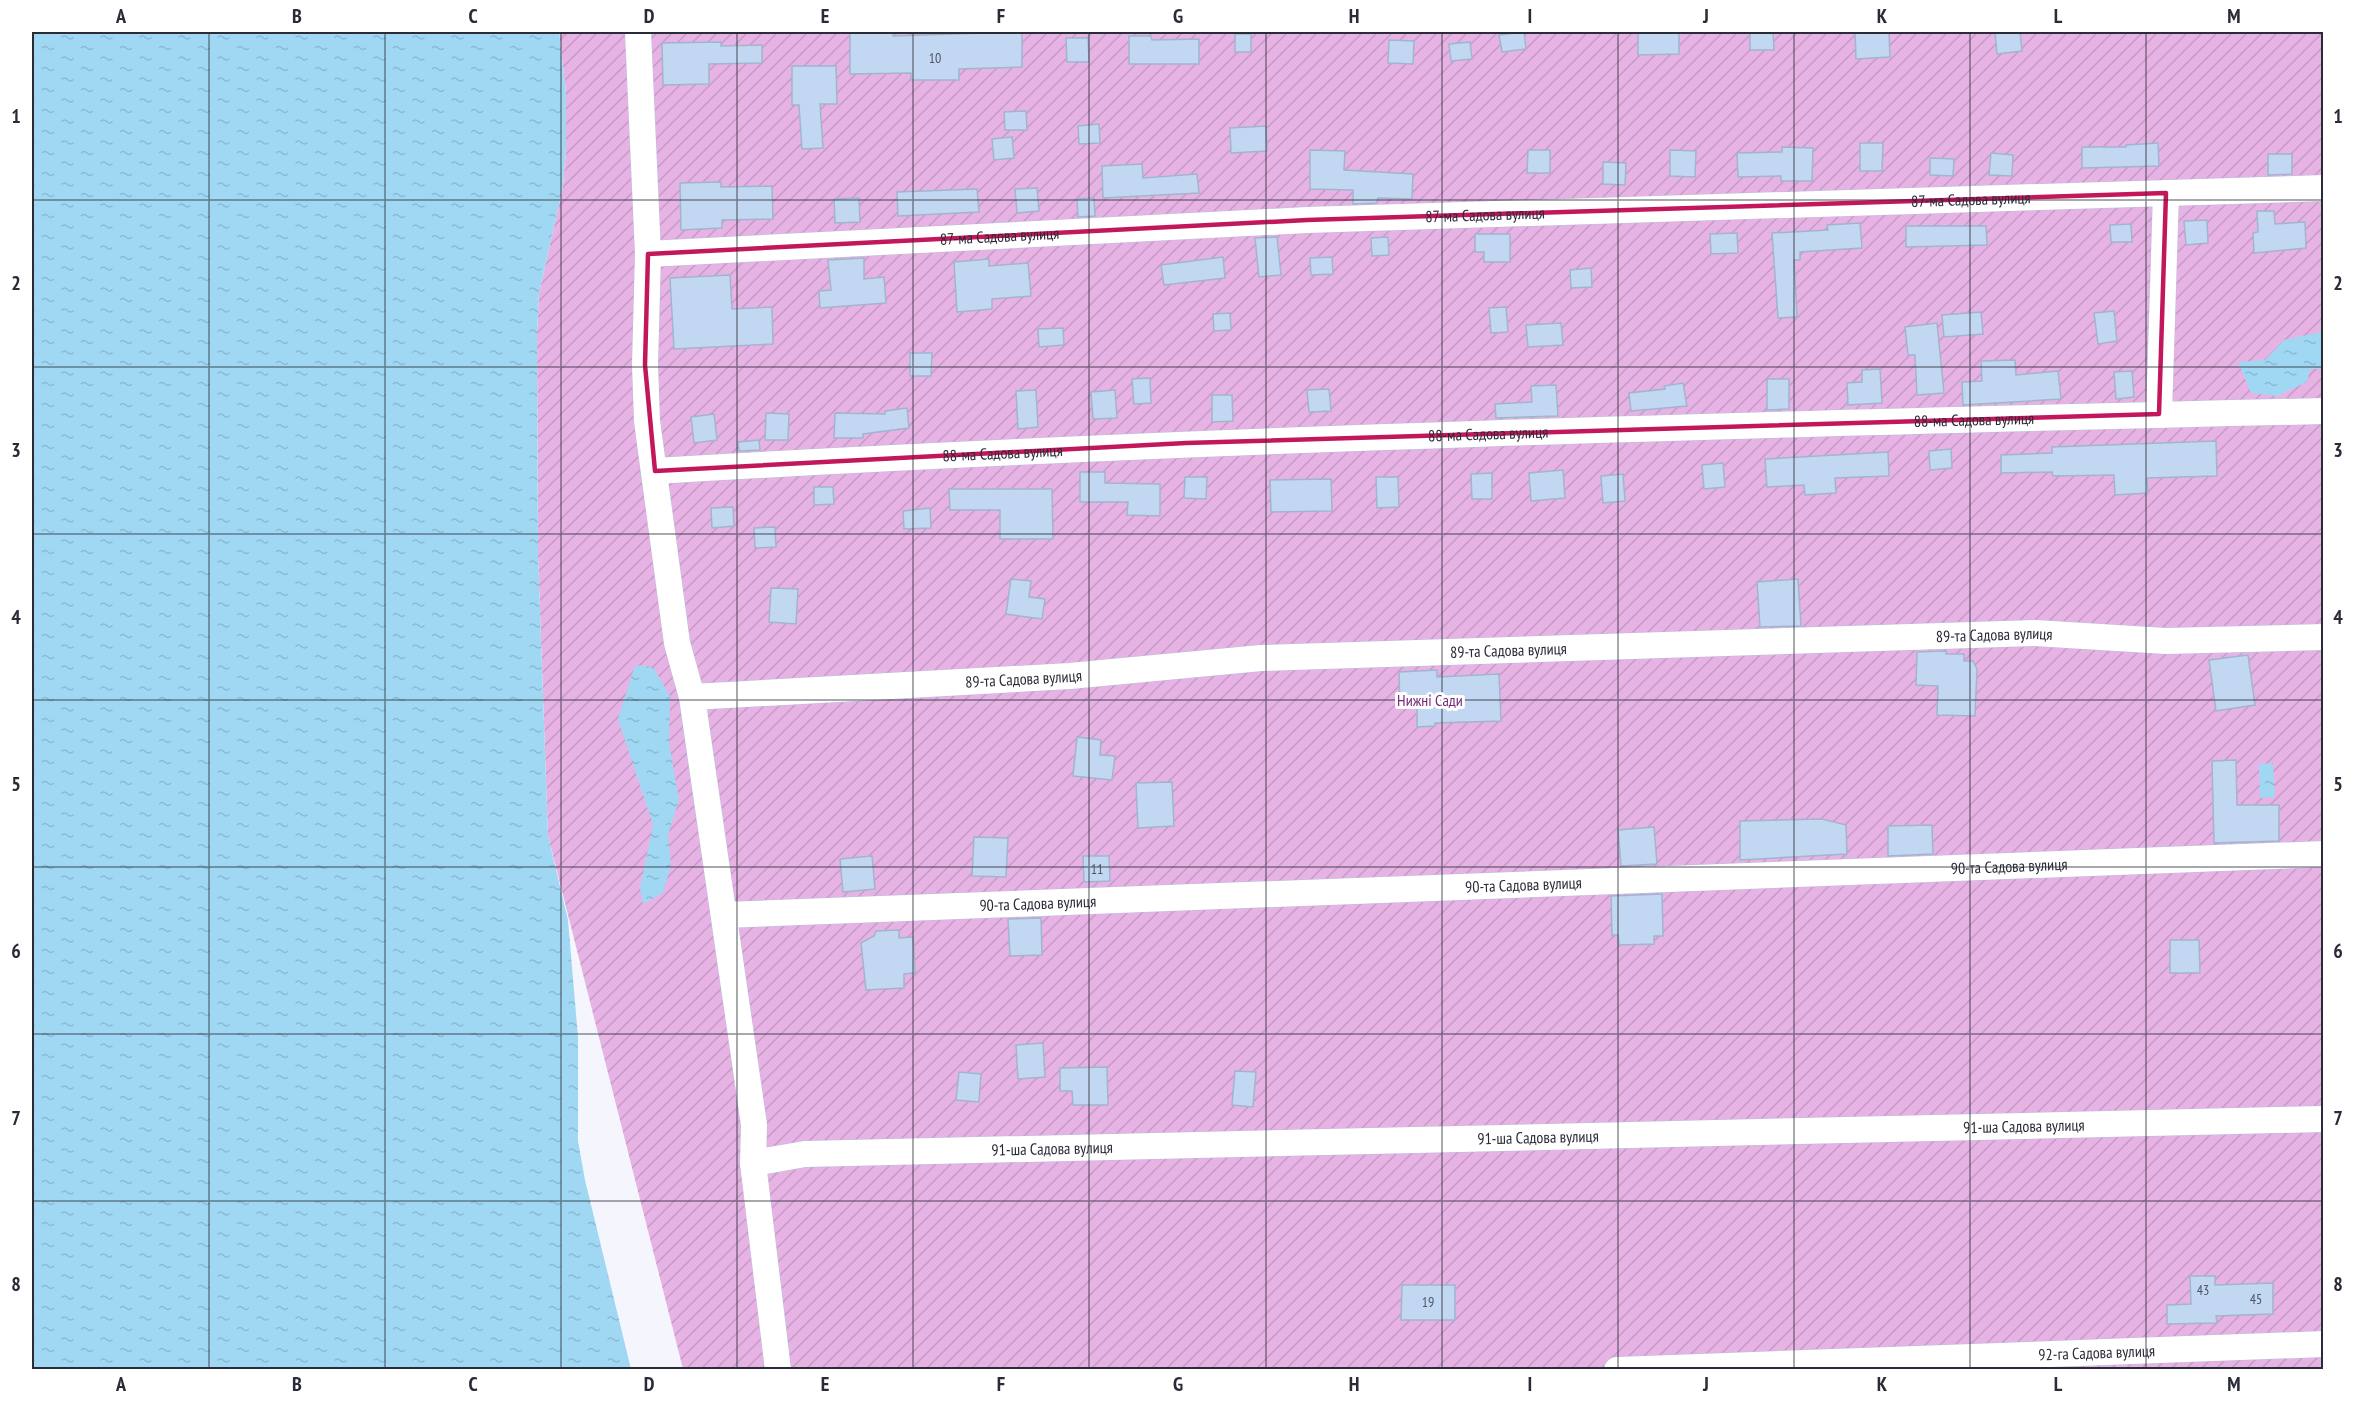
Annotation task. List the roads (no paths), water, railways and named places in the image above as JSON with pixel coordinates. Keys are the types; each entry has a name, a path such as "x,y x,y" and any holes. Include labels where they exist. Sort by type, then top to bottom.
{"street":[{"path":"638,32 648,254 645,365 647,421 677,643 693,696 754,1125 753,1163 778,1370"},
{"name":"87-ма Садова вулиця","path":"648,254 1307,220 2324,188"},
{"path":"2159,414 2166,193"},
{"name":"88-ма Садова вулиця","path":"655,471 1198,443 2324,411"},
{"name":"89-та Садова вулиця","path":"693,696 1070,676 1261,658 2035,633 2166,641 2324,637"},
{"name":"90-та Садова вулиця","path":"724,915 2324,854"},
{"name":"91-ша Садова вулиця","path":"753,1163 806,1154 2324,1119"},
{"name":"92-га Садова вулиця","path":"1617,1370 2324,1344"}],"water":[{"path":"32,32 559,32 566,92 566,148 563,186 539,293 537,334 538,555 548,836 568,920 578,1037 578,1141 585,1180 631,1369 32,1369"},
{"path":"2321,332 2323,369 2310,369 2307,382 2277,396 2251,393 2238,362 2265,360 2284,340"},
{"path":"635,665 653,667 670,696 669,743 679,800 668,835 671,865 663,893 643,904 640,888 653,825 618,719"},
{"path":"2273,763 2275,797 2260,798 2259,764"}],"park label":[{"name":"Нижні Сади","path":"1430,700"}]}
